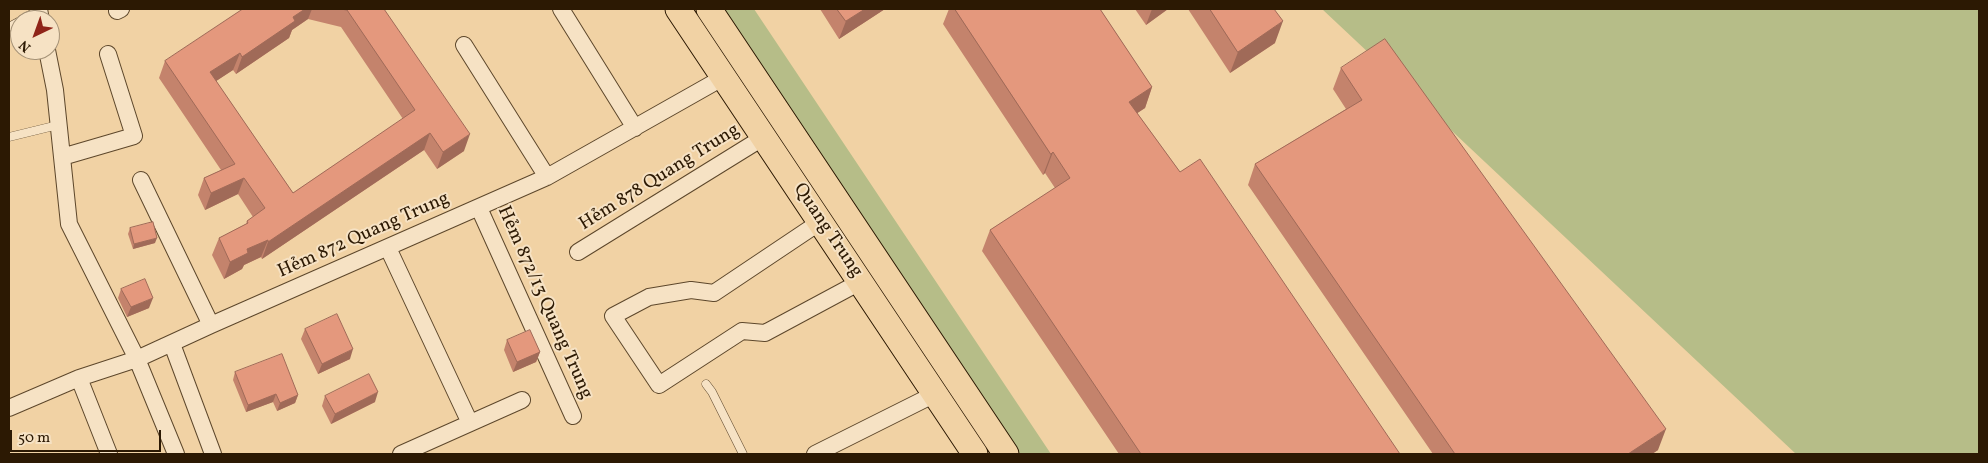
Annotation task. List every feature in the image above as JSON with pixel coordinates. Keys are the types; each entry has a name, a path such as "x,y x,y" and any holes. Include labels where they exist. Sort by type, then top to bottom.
{"main road":[{"name":"Quang Trung","path":"678,9 975,454"},
{"name":"Quang Trung","path":"709,9 1006,454"}],"street":[{"path":"561,9 634,128"},
{"path":"464,45 547,177"},
{"path":"62,157 134,136 108,54"},
{"path":"49,60 55,90 69,224 138,359 176,454"},
{"name":"Hẻm 872 Quang Trung","path":"9,408 79,378 138,359 547,177 724,77"},
{"name":"Hẻm 878 Quang Trung","path":"578,252 764,137"},
{"path":"141,180 211,325"},
{"name":"Hẻm 872/13 Quang Trung","path":"479,208 573,416"},
{"path":"820,222 714,294 691,290 648,297 613,316 659,385 742,331 765,333 860,282"},
{"path":"388,248 470,423"},
{"path":"172,344 213,454"},
{"path":"79,378 109,454"},
{"path":"815,454 935,394"},
{"path":"401,454 522,400"}],"lane":[{"path":"9,137 58,125"},
{"path":"706,384 712,392 743,454"}],"green space":[{"path":"722,9 754,9 1051,454 1019,454"},
{"path":"1322,9 1979,9 1979,454 1796,454"}],"building":[{"path":"243,9 305,9 293,17 295,21 242,57 240,53 210,72 293,193 415,110 347,10 340,9 384,9 470,134 443,152 430,133 268,242 268,240 247,249 248,253 230,262 219,238 248,223 247,221 265,208 244,178 211,193 204,178 235,164 165,61"},
{"path":"837,9 865,9 846,21"},
{"path":"955,9 1100,9 1152,87 1129,102 1180,172 1200,159 1400,454 1141,454 990,230 1070,178 1053,152 1051,154"},
{"path":"1210,9 1274,9 1283,21 1238,52"},
{"path":"1385,39 1666,429 1628,454 1455,454 1255,164 1362,100 1341,68"},
{"path":"153,222 157,238 134,244 130,228"},
{"path":"145,279 153,298 131,307 121,289"},
{"path":"337,314 353,349 322,364 305,329"},
{"path":"530,330 540,352 517,362 507,340"},
{"path":"282,354 298,395 280,403 276,394 248,405 235,372"},
{"path":"369,374 378,392 335,414 325,396"}]}
